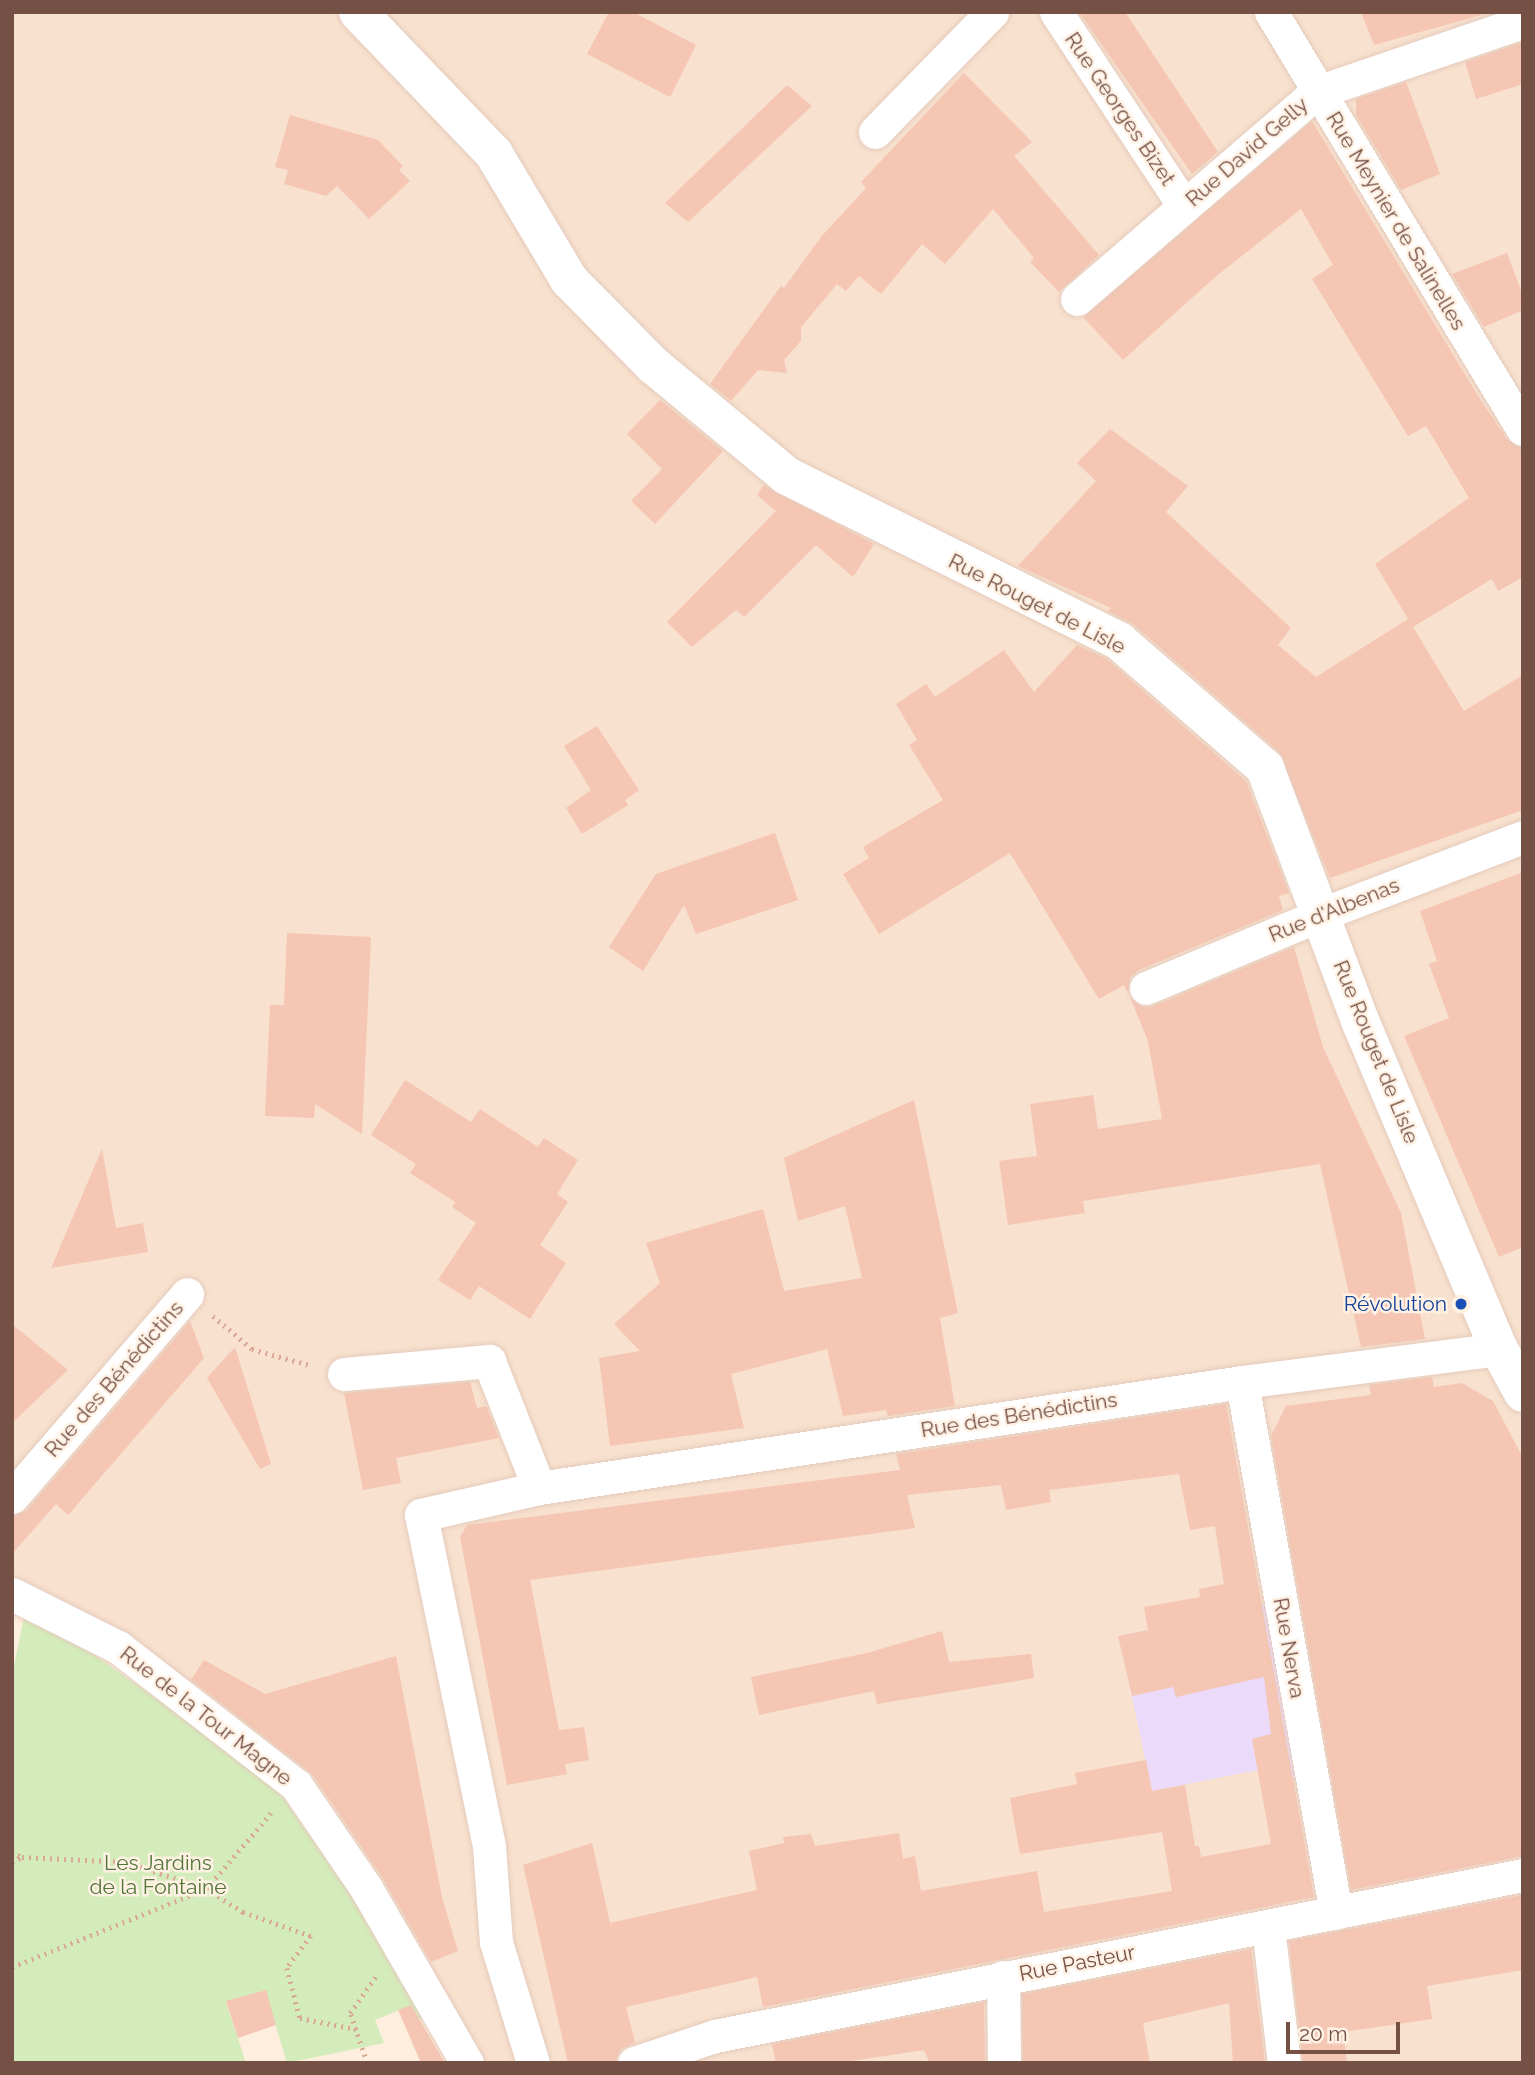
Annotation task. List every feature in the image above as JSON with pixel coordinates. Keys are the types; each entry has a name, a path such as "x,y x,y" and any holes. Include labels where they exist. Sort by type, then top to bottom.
{"street":[{"name":"Rue Rouget de Lisle","path":"358,12 494,154 569,281 653,365 787,475 1119,641 1265,768 1361,1023 1499,1349 1523,1393"},
{"path":"875,132 992,12"},
{"name":"Rue Georges Bizet","path":"1056,12 1185,206"},
{"name":"Rue Meynier de Salinelles","path":"1270,12 1523,429"},
{"name":"Rue David Gelly","path":"1077,299 1317,92 1523,22"},
{"name":"Rue d'Albenas","path":"1146,988 1322,914 1523,837"},
{"name":"Rue des Bénédictins","path":"12,1497 187,1294"},
{"name":"Rue des Bénédictins","path":"533,2063 496,1942 489,1846 421,1515 539,1488 1242,1382 1499,1349"},
{"path":"344,1374 489,1361 539,1488"},
{"name":"Rue Nerva","path":"1242,1382 1336,1913"},
{"name":"Rue de la Tour Magne","path":"12,1594 118,1647 296,1785 404,1951 467,2063"},
{"name":"Rue Pasteur","path":"634,2063 715,2049 1003,1977 1523,1875"},
{"path":"1268,1927 1284,2063"},
{"path":"1003,1977 1004,2063"}],"path":[{"name":"Rue des Bénédictins","path":"187,1294 252,1349 344,1374"},
{"path":"12,1967 206,1889 296,1785"},
{"path":"12,1851 22,1857 127,1862 206,1889 243,1912 311,1936 287,1968 300,2018 356,2029"},
{"path":"12,1862 22,1857"},
{"path":"367,2063 350,2013 382,1964 404,1951"}],"shaded area":[{"path":"12,12 1523,12 1523,2063 459,2063 304,1783 142,1644 12,1585"},
{"path":"1265,1604 1295,1777 1262,1784 1258,1770 1152,1791 1119,1636"}],"green space":[{"name":"Les Jardins de la Fontaine","path":"26,1607 271,1779 433,2015 408,2022 399,2010 375,2020 384,2043 287,2063 265,1990 226,2002 246,2063 12,2063 12,1676"}],"building":[{"path":"609,12 633,12 696,45 670,97 587,54"},
{"path":"1079,12 1125,12 1218,152 1192,174"},
{"path":"1361,12 1492,12 1374,45"},
{"path":"1523,42 1523,84 1476,99 1465,62"},
{"path":"964,73 1032,142 1014,156 1099,255 1059,292 1030,262 1034,258 993,209 945,264 922,244 881,294 859,276 846,291 837,284 801,327 801,341 784,360 787,373 758,370 731,401 710,384 781,286 784,288 821,237 866,188 861,182"},
{"path":"1406,82 1440,174 1401,190 1356,115 1356,99"},
{"path":"787,85 812,106 688,222 665,203"},
{"path":"290,115 378,140 403,166 399,170 410,181 369,219 337,186 326,196 284,184 288,170 275,167"},
{"path":"1312,121 1478,396 1507,439 1523,448 1523,577 1498,591 1492,579 1413,627 1464,711 1523,675 1523,810 1330,878 1279,752 1133,624 1108,611 1111,608 1018,566 1096,481 1077,463 1110,429 1188,486 1166,512 1291,628 1278,645 1316,677 1408,619 1375,564 1469,498 1426,426 1408,436 1312,279 1333,265 1301,209 1214,278 1123,360 1083,317"},
{"path":"1507,253 1523,296 1523,310 1484,327 1452,274"},
{"path":"660,400 723,451 655,524 631,501 662,469 627,434"},
{"path":"764,485 874,544 853,577 816,545 744,617 736,610 692,647 667,622 776,511 757,495"},
{"path":"1077,645 1107,659 1246,781 1289,893 1279,896 1283,910 1139,970 1130,977 1128,993 1124,985 1099,999 1010,853 879,934 843,874 869,858 863,847 943,800 909,745 917,740 896,704 926,684 935,697 1004,650 1034,692"},
{"path":"597,726 639,790 625,800 628,805 582,834 566,808 591,790 564,746"},
{"path":"775,833 798,900 696,934 684,905 643,971 609,947 656,874"},
{"path":"1523,872 1523,1247 1499,1257 1404,1036 1449,1018 1429,964 1437,961 1420,911"},
{"path":"287,933 371,937 362,1134 315,1104 314,1118 265,1116 270,1005 284,1005"},
{"path":"1294,947 1323,1047 1401,1213 1425,1339 1361,1347 1320,1164 1083,1201 1085,1213 1008,1225 999,1161 1037,1156 1030,1104 1093,1095 1098,1129 1162,1119 1148,1041 1130,997 1143,1007 1153,1006"},
{"path":"405,1080 471,1122 480,1109 538,1147 544,1138 578,1160 557,1194 568,1202 540,1245 566,1263 530,1319 479,1286 470,1300 438,1280 476,1223 452,1207 455,1202 410,1173 416,1164 371,1135"},
{"path":"914,1100 958,1313 940,1318 955,1406 888,1416 886,1410 843,1416 827,1349 731,1374 744,1428 610,1446 599,1358 640,1351 614,1324 660,1283 646,1243 763,1209 784,1291 862,1278 845,1206 798,1221 784,1158"},
{"path":"102,1149 116,1228 143,1223 148,1252 51,1268"},
{"path":"190,1321 204,1358 68,1515 56,1504 12,1554 12,1516 27,1510"},
{"path":"12,1324 68,1370 12,1423"},
{"path":"235,1347 271,1464 260,1469 207,1378"},
{"path":"1432,1377 1434,1387 1462,1383 1493,1401 1523,1458 1523,1856 1351,1890 1271,1436 1286,1406 1371,1395 1369,1385"},
{"path":"470,1382 477,1408 486,1406 499,1438 396,1458 401,1483 363,1490 344,1393"},
{"path":"1226,1404 1314,1897 763,2007 757,1977 626,2007 635,2042 620,2050 615,2063 568,2063 523,1865 592,1843 610,1923 757,1890 749,1851 784,1843 783,1837 811,1834 815,1846 899,1833 903,1859 915,1856 921,1891 1037,1871 1044,1912 1172,1891 1162,1832 1020,1854 1010,1798 1077,1784 1075,1773 1146,1760 1152,1791 1185,1785 1195,1846 1199,1846 1201,1857 1271,1844 1252,1739 1271,1734 1264,1677 1176,1697 1173,1687 1132,1696 1118,1636 1148,1630 1144,1607 1200,1597 1199,1589 1224,1584 1215,1526 1190,1530 1179,1474 1049,1490 1051,1502 1006,1510 1001,1485 907,1495 915,1528 530,1580 559,1730 584,1727 589,1760 565,1764 567,1774 507,1785 460,1537 467,1525 900,1470 896,1454"},
{"path":"942,1631 949,1662 1031,1654 1034,1678 877,1704 874,1691 759,1715 751,1677 867,1653"},
{"path":"396,1656 442,1897 458,1951 431,1962 382,1877 312,1774 191,1680 204,1660 265,1694"},
{"path":"1523,1895 1523,1970 1427,1986 1432,2019 1343,2032 1347,2063 1303,2063 1289,1941"},
{"path":"1251,1949 1265,2063 1233,2063 1229,2003 1143,2023 1150,2063 1023,2063 1022,1994"},
{"path":"266,1990 276,2025 238,2038 226,2001"},
{"path":"984,2002 985,2063 930,2063 924,2050 838,2063 776,2063 772,2044"},
{"path":"411,2005 445,2063 421,2063 398,2010"}],"place":[{"name":"Révolution","path":"1461,1304"}]}
